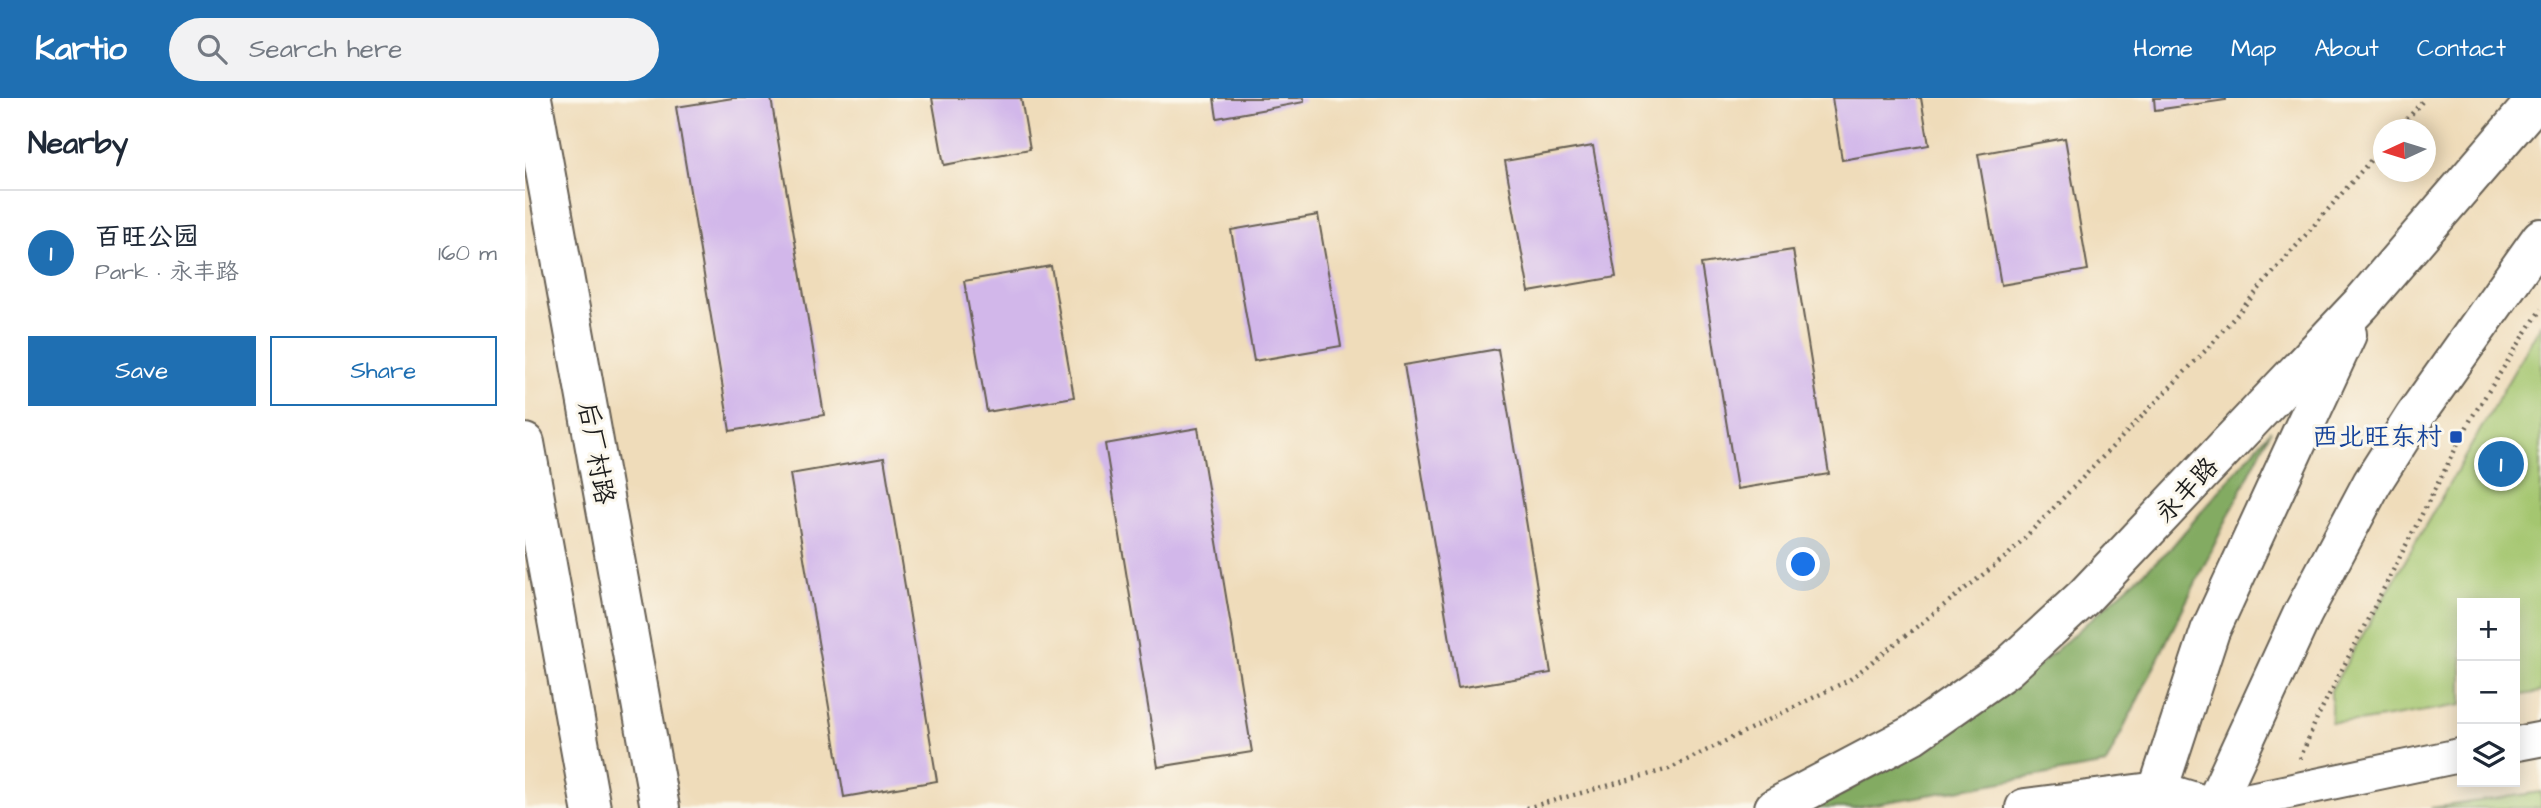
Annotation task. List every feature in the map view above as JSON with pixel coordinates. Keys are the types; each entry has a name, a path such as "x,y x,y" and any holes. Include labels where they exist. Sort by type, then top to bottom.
{"main road":[{"name":"后厂村路","path":"532,98 660,808"},
{"name":"永丰路","path":"1774,808 1912,735 2006,669 2098,584 2361,304 2538,98"},
{"path":"2025,808 2155,800 2214,808 2303,613 2372,483 2414,417 2541,238"},
{"path":"2155,800 2210,631 2361,304"},
{"path":"525,443 591,808"}],"street":[{"path":"2520,743 2541,739"},
{"path":"2214,808 2457,756"}],"path":[{"path":"2407,119 2425,98"},
{"path":"1526,808 1669,769 1849,680 2008,555 2206,350 2373,158"},
{"path":"2286,792 2317,718 2472,417 2541,309"}],"green space":[{"path":"2541,324 2541,692 2520,695 2520,598 2457,598 2457,706 2358,722 2331,722 2331,690"},
{"path":"2271,430 2106,764 1853,808 1816,808 1916,753 2011,690 2169,550"},
{"path":"2541,792 2541,808 2430,808"}],"building":[{"path":"733,98 771,98 824,415 730,431 676,107"},
{"path":"932,98 1021,98 1030,149 944,165"},
{"path":"1214,98 1304,98 1304,102 1217,118"},
{"path":"1832,98 1921,98 1929,145 1842,160"},
{"path":"2154,98 2226,98 2226,100 2155,110"},
{"path":"2065,138 2088,270 2001,285 1978,154"},
{"path":"1593,146 1616,277 1529,292 1505,161"},
{"path":"1318,215 1341,346 1254,361 1231,230"},
{"path":"1793,250 1829,474 1737,489 1701,264"},
{"path":"1051,266 1074,397 987,412 964,281"},
{"path":"1498,349 1551,673 1458,688 1404,365"},
{"path":"1198,428 1252,752 1158,767 1105,444"},
{"path":"884,458 937,781 844,797 790,474"}],"place":[{"name":"西北旺东村","path":"2456,437"},
{"name":"百旺公园","path":"2501,464"}]}
